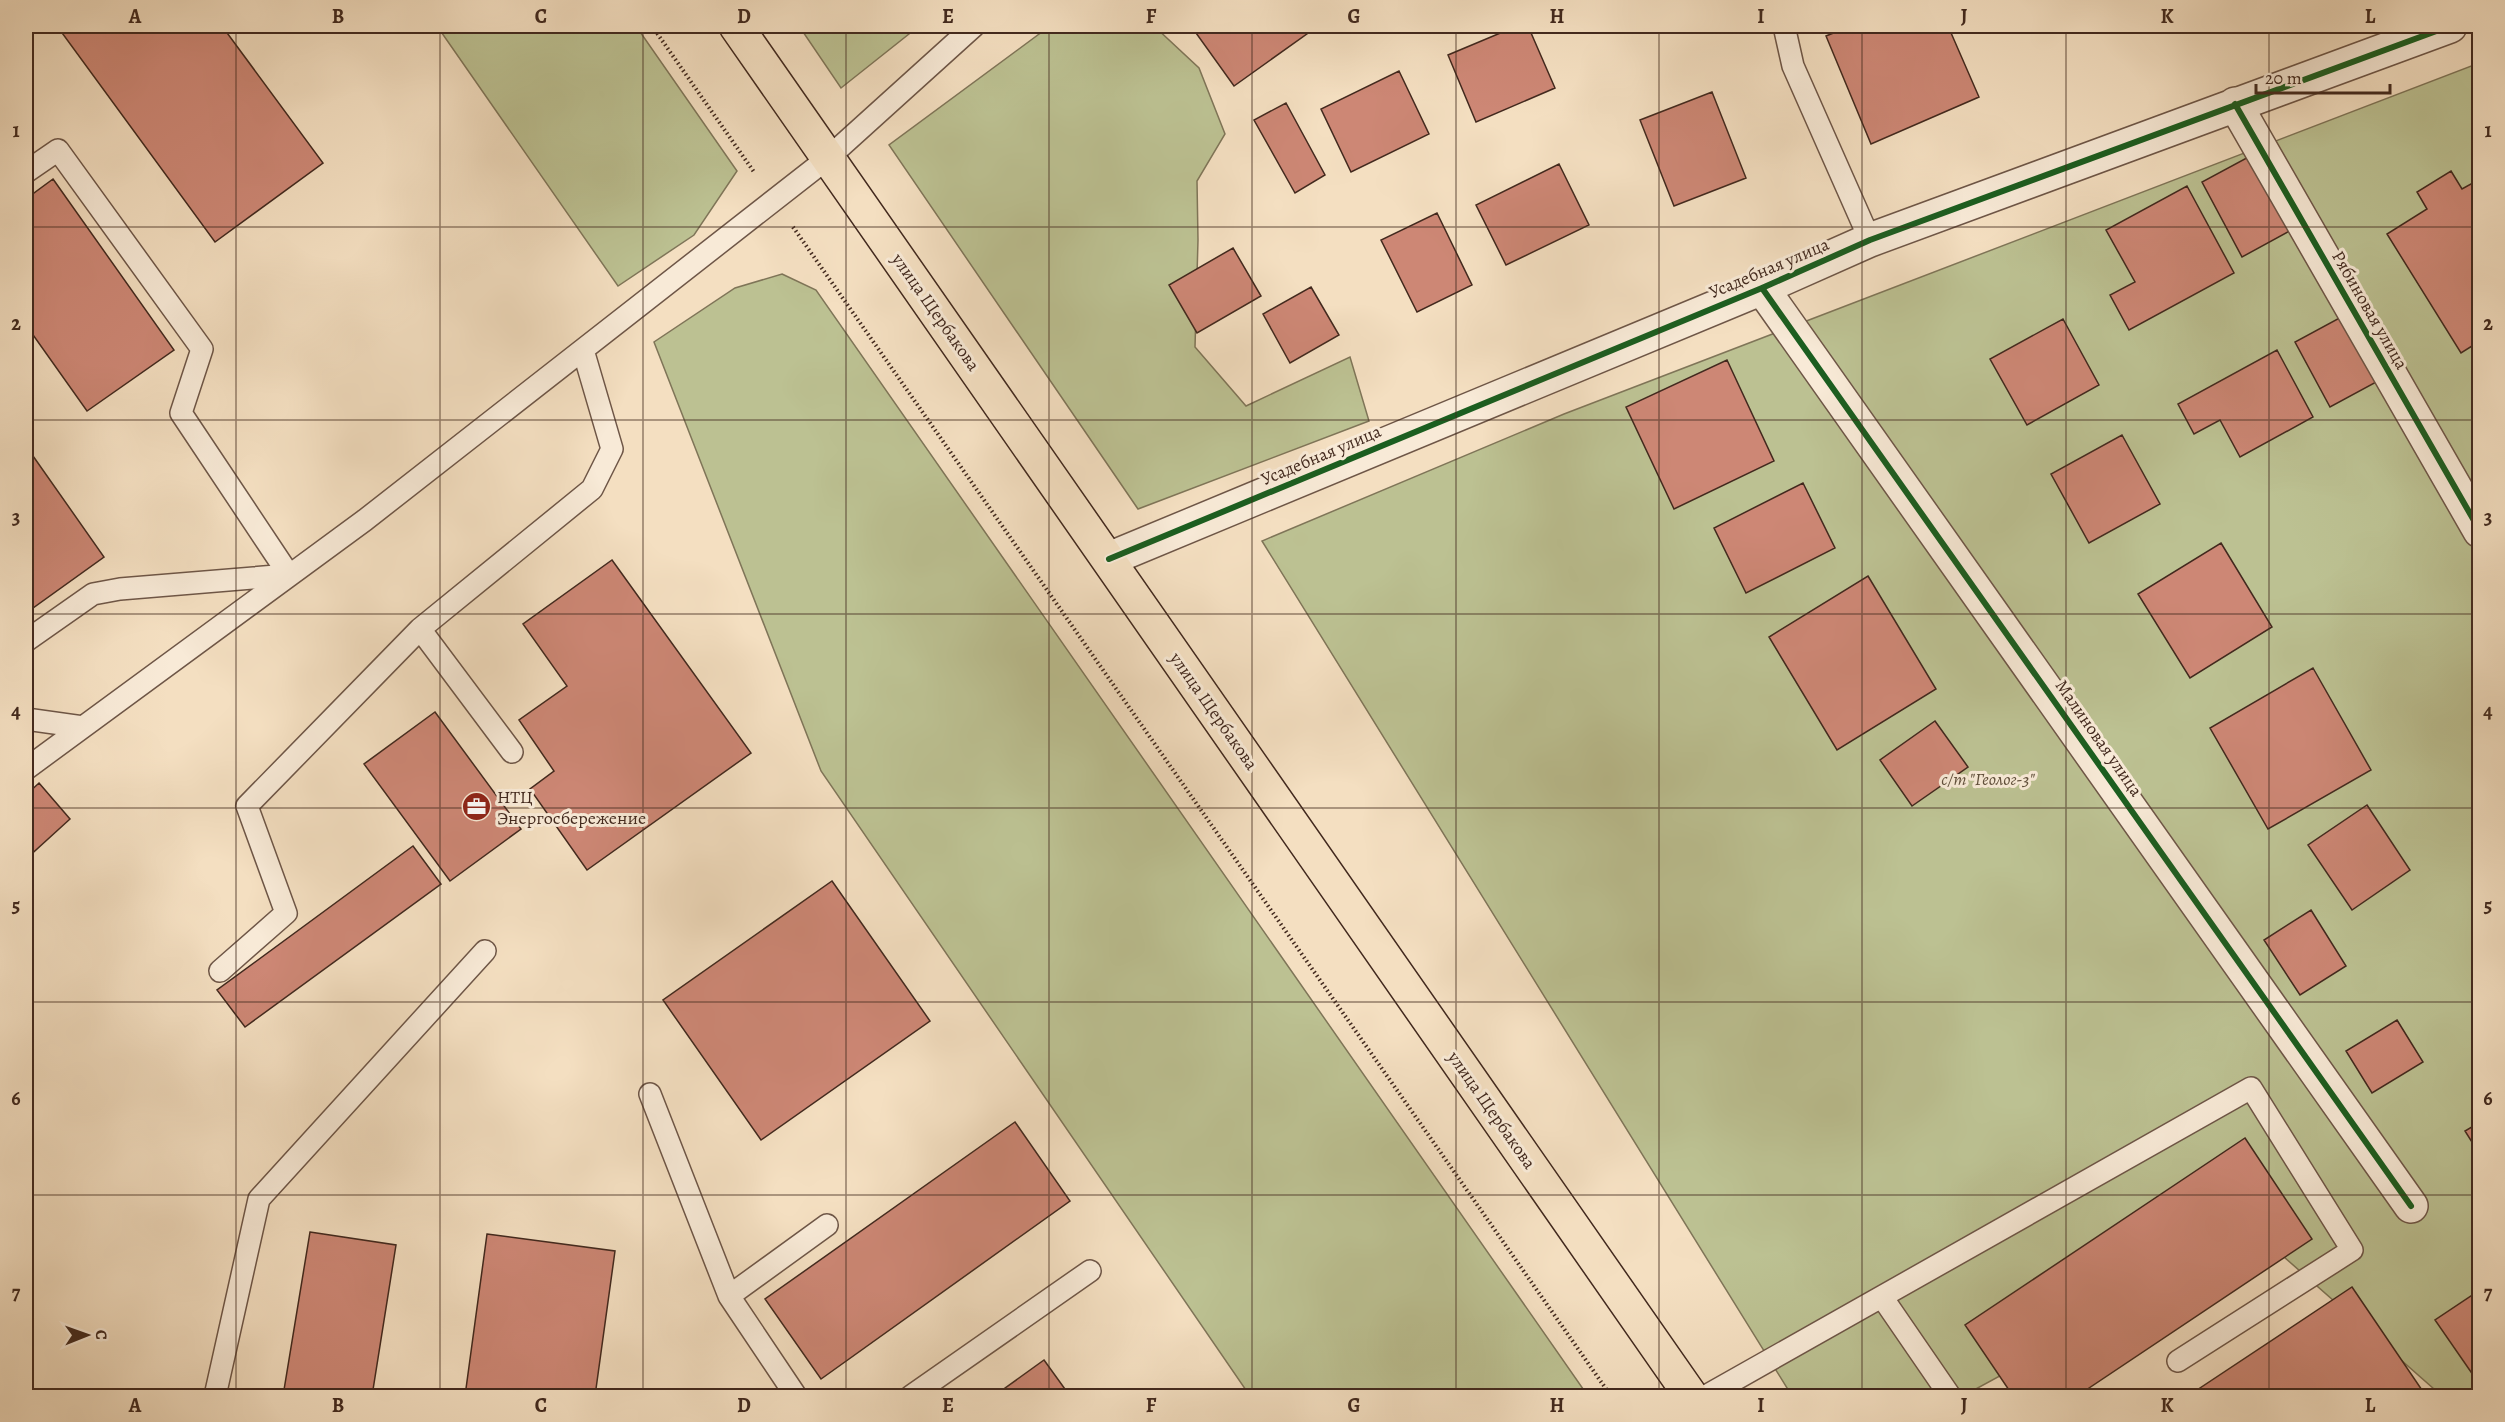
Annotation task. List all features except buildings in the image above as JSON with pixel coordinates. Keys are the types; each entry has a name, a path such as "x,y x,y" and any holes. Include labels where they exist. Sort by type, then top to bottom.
{"main road":[{"name":"улица Щербакова","path":"736,26 1691,1396"}],"street":[{"name":"Усадебная улица","path":"1109,560 1762,288 1870,240 2450,26"},
{"name":"Рябиновая улица","path":"2235,104 2480,531"},
{"name":"Малиновая улица","path":"1762,288 2411,1206"}],"lane":[{"path":"26,769 365,520 828,158 974,26"},
{"path":"1784,26 1793,66 1870,240"},
{"path":"26,172 58,150 202,349 181,413 289,575"},
{"path":"220,971 286,913 247,806 420,629 592,489 612,449 583,350"},
{"path":"26,641 93,594 120,589 289,575"},
{"path":"420,629 512,752"},
{"path":"26,719 83,727"},
{"path":"215,1396 259,1199 485,951"},
{"path":"1706,1396 2251,1088 2352,1250 2178,1361"},
{"path":"650,1094 729,1296 796,1396"},
{"path":"729,1296 827,1225"},
{"path":"911,1396 1089,1271"},
{"path":"1882,1297 1950,1396"}],"path":[{"path":"652,26 1611,1396"}],"green space":[{"path":"437,26 636,26 737,171 694,235 618,286"},
{"path":"799,26 919,26 841,88"},
{"path":"1050,26 1154,26 1199,68 1225,134 1197,181 1195,347 1246,406 1350,357 1369,421 1138,509 889,145"},
{"name":"с/т \"Геолог-3\"","path":"2479,63 2479,1396 2442,1396 2259,1235 1963,1396 1792,1396 1262,541 1564,414"},
{"path":"782,274 816,290 1588,1396 1250,1396 821,771 654,342 735,288"}],"cycle path":[{"path":"1109,559 1762,288 1870,240 2450,26"},
{"path":"2235,104 2480,531"},
{"path":"1762,288 2411,1206"}],"place":[{"name":"НТЦ Энергосбережение","path":"476,807"}]}
